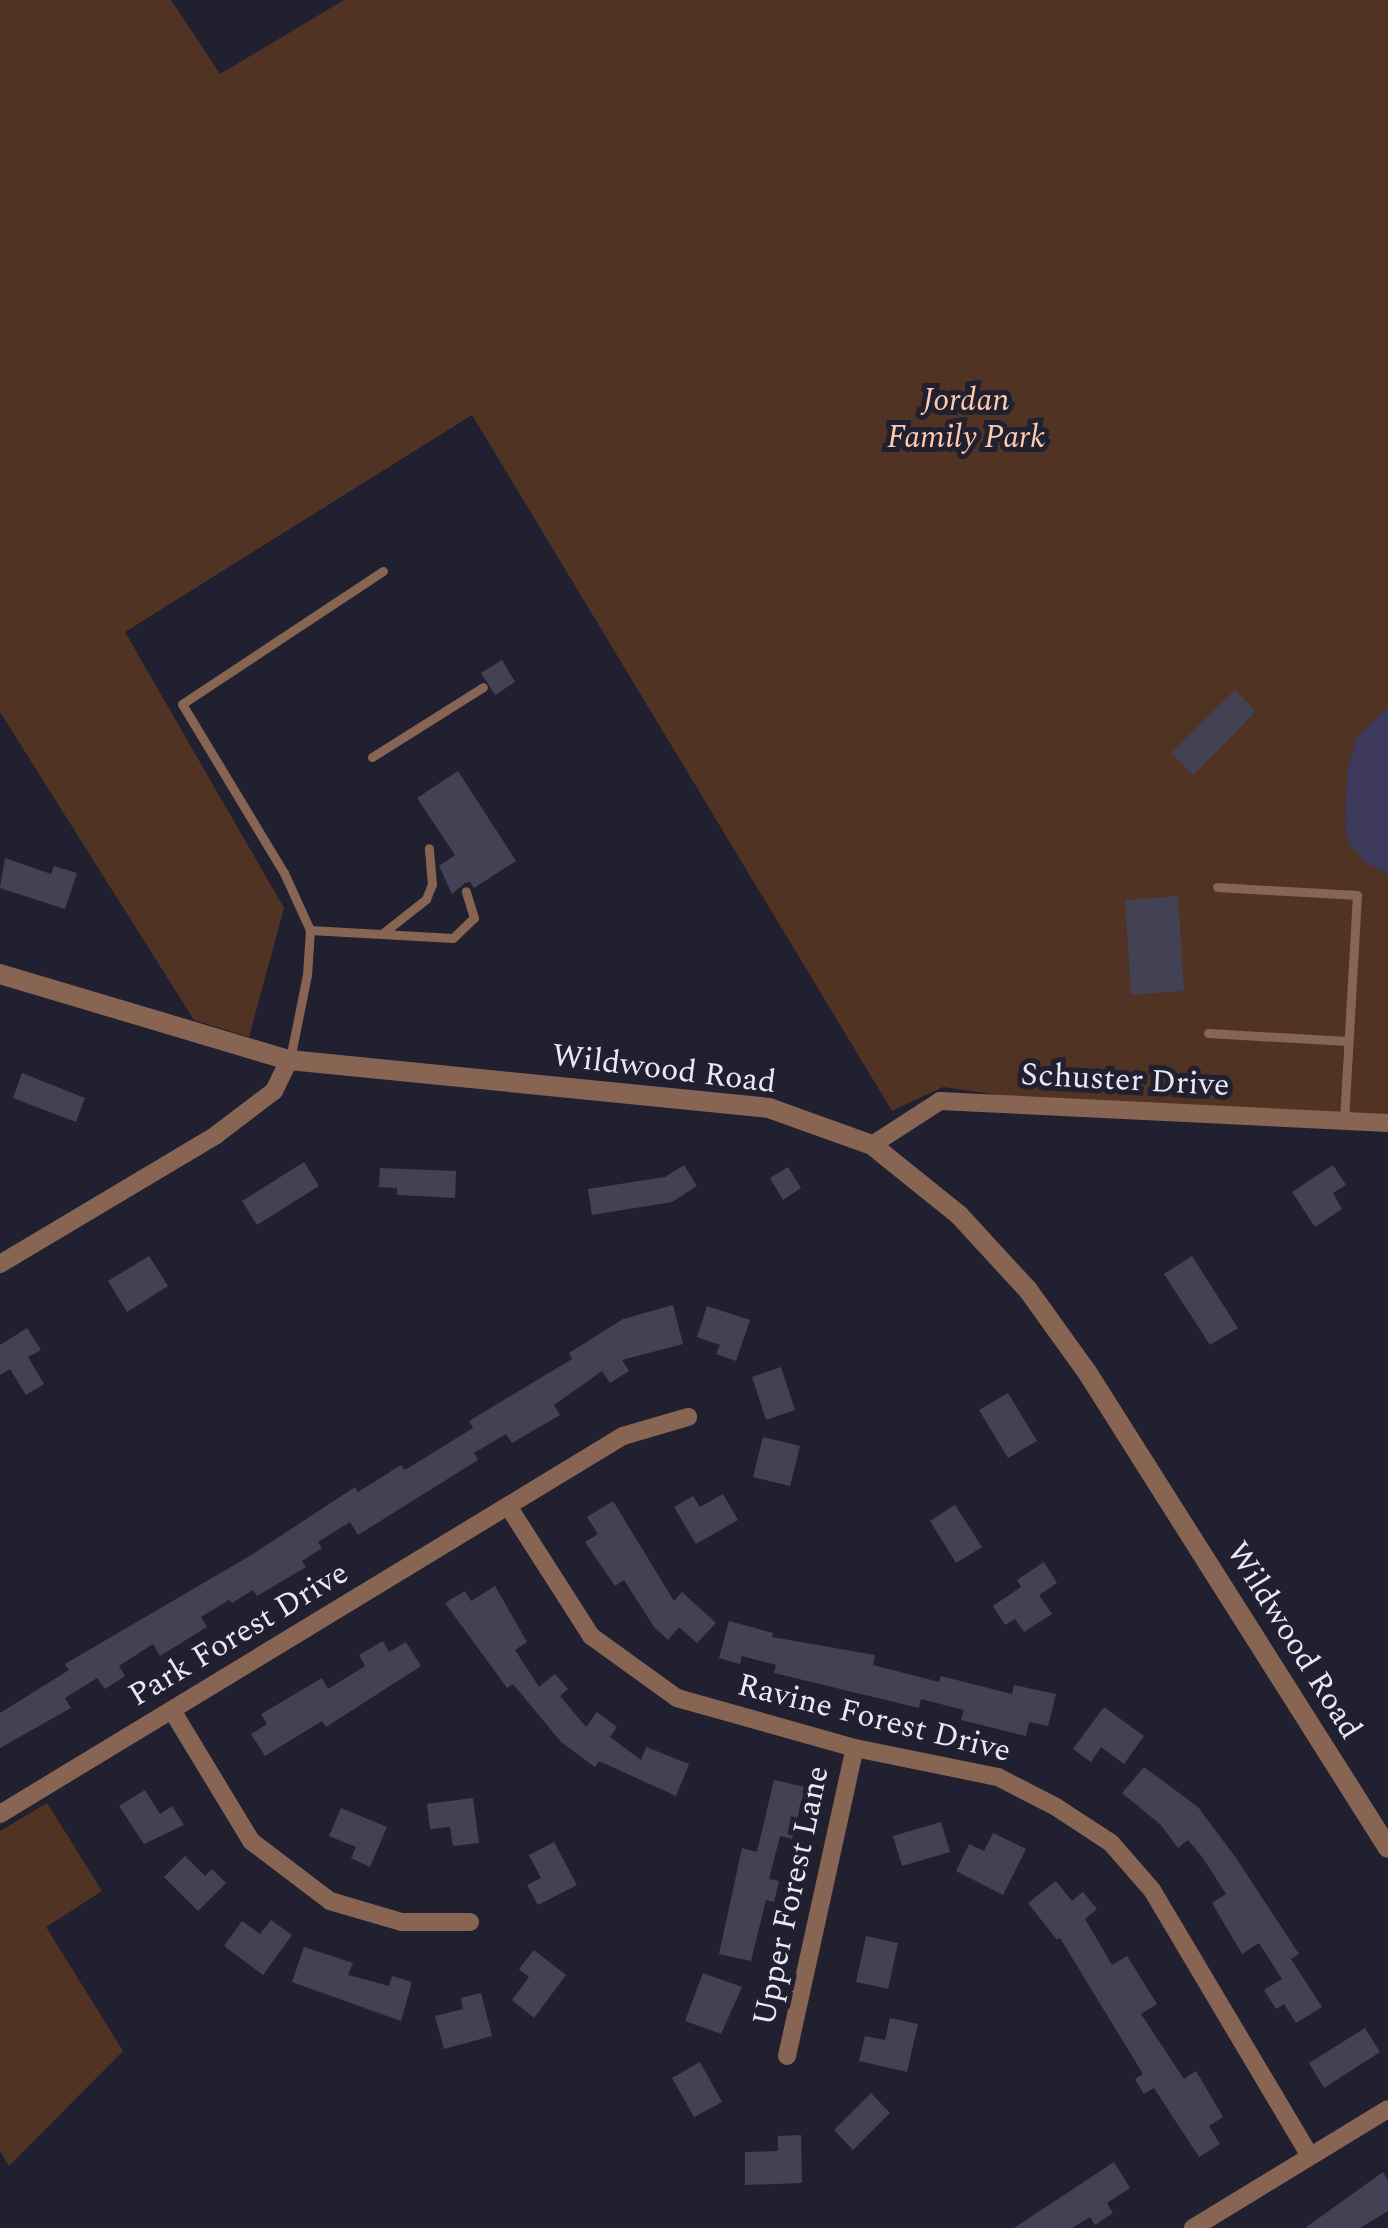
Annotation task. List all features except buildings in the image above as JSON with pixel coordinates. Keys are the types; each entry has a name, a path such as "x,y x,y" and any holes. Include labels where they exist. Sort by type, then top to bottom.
{"street":[{"name":"Wildwood Road","path":"0,974 290,1060 769,1108 872,1146 959,1215 1028,1290 1087,1372 1388,1848"},
{"path":"0,1264 216,1135 274,1091 290,1060"},
{"name":"Schuster Drive","path":"872,1146 940,1101 1388,1123"},
{"name":"Park Forest Drive","path":"0,1814 623,1436 688,1417"},
{"name":"Ravine Forest Drive","path":"508,1506 592,1636 677,1698 855,1748 998,1776 1056,1806 1111,1842 1152,1890 1310,2156"},
{"path":"173,1712 250,1842 330,1901 402,1922 470,1922"},
{"name":"Upper Forest Lane","path":"787,2056 855,1748"},
{"path":"1193,2228 1388,2109"}],"lane":[{"path":"290,1060 307,975 310,930 284,873 182,704 383,571"},
{"path":"372,756 483,687"},
{"path":"383,933 426,899 432,884 429,848"},
{"path":"1216,888 1357,895 1344,1121"},
{"path":"310,930 453,938 474,918 466,891"},
{"path":"1208,1033 1348,1040"}],"green space":[{"name":"Jordan Family Park","path":"0,0 171,0 220,74 344,0 1388,0 1388,1115 1013,1097 943,1087 892,1111 472,415 125,632 284,908 249,1037 194,1020 0,712"},
{"path":"47,1803 102,1891 46,1927 123,2051 9,2166 0,2151 0,1831"}],"shaded area":[{"path":"1388,707 1388,874 1368,864 1349,845 1345,825 1347,773 1356,738"}]}
